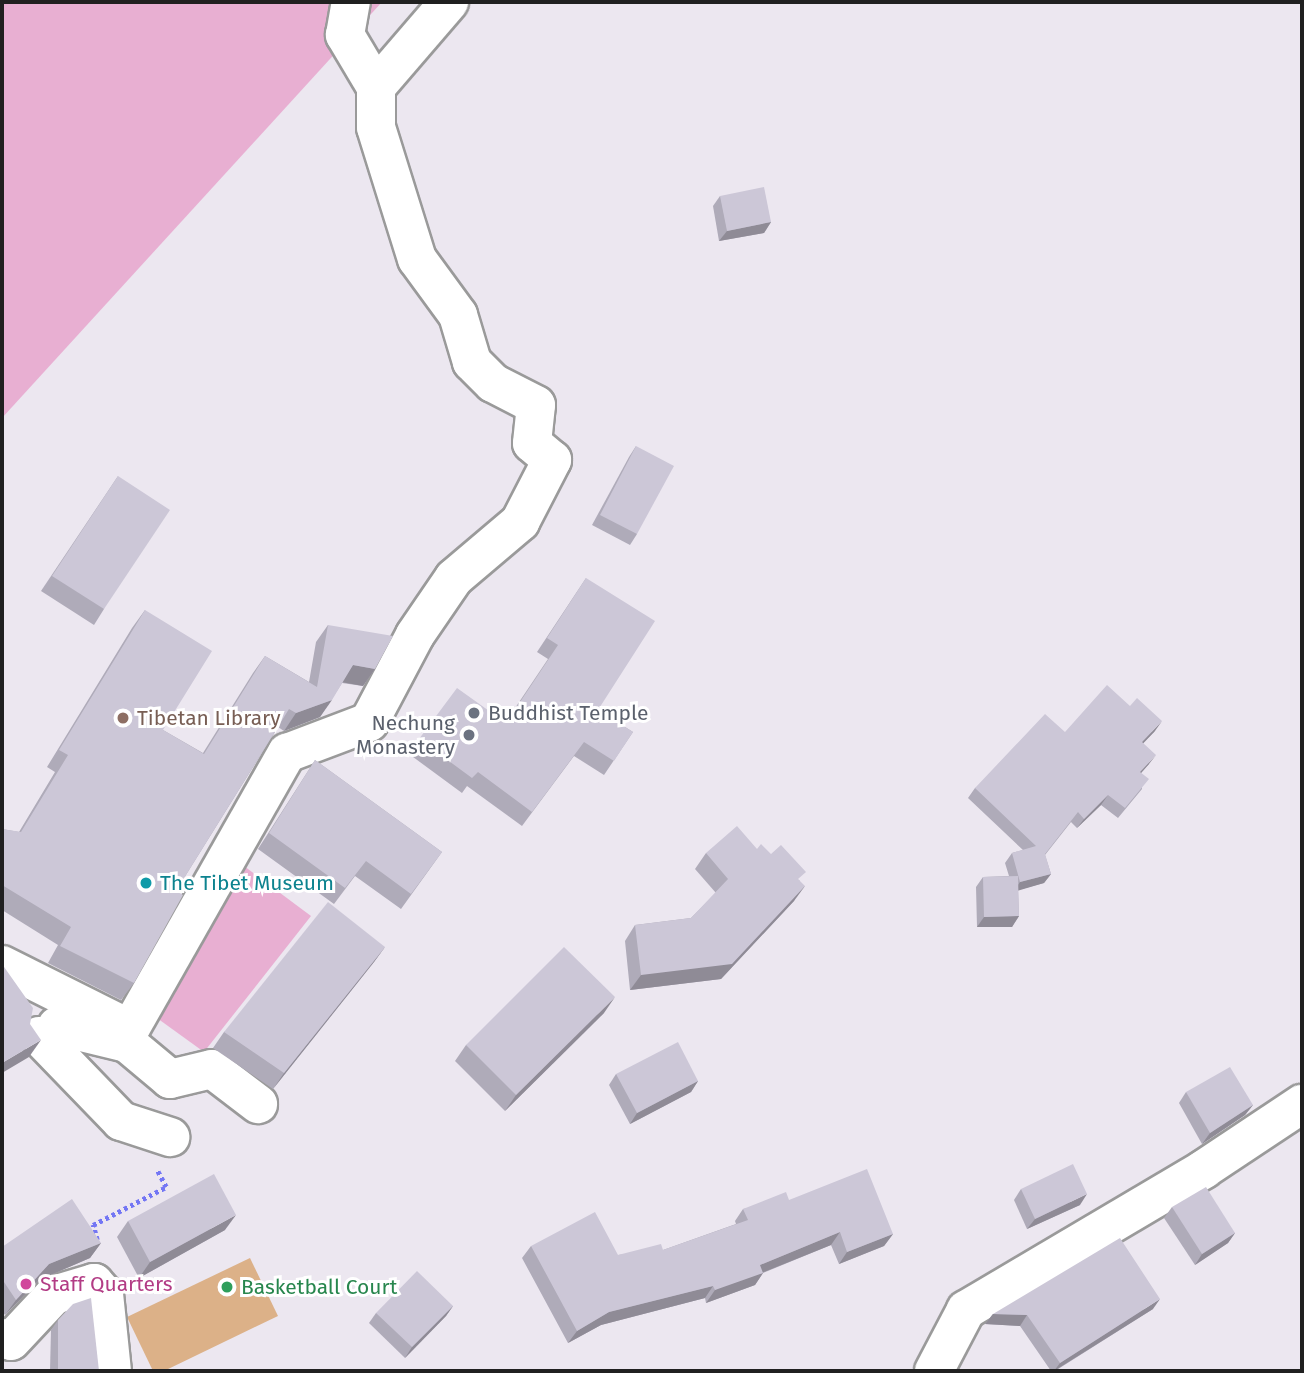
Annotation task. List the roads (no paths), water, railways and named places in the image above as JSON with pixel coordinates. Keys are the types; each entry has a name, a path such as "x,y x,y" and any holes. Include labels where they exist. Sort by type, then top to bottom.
{"street":[{"path":"2,981 130,1029 288,753 369,722 415,635 454,578 520,522 552,460 532,443 536,405 493,383 472,362 458,315 417,259 376,127 376,87 345,35 351,2"},
{"path":"376,87 449,2"},
{"path":"170,1137 121,1121 48,1031 127,1042 170,1079 212,1069 258,1104"},
{"path":"934,1371 966,1310 1204,1169 1302,1104"},
{"path":"2,1338 11,1341 54,1295 94,1283 104,1294 112,1371"}],"place":[{"name":"Buddhist Temple","path":"474,713"},
{"name":"Tibetan Library","path":"123,718"},
{"name":"Nechung Monastery","path":"469,735"},
{"name":"The Tibet Museum","path":"146,883"},
{"name":"Staff Quarters","path":"26,1284"},
{"name":"Basketball Court","path":"227,1287"}]}
